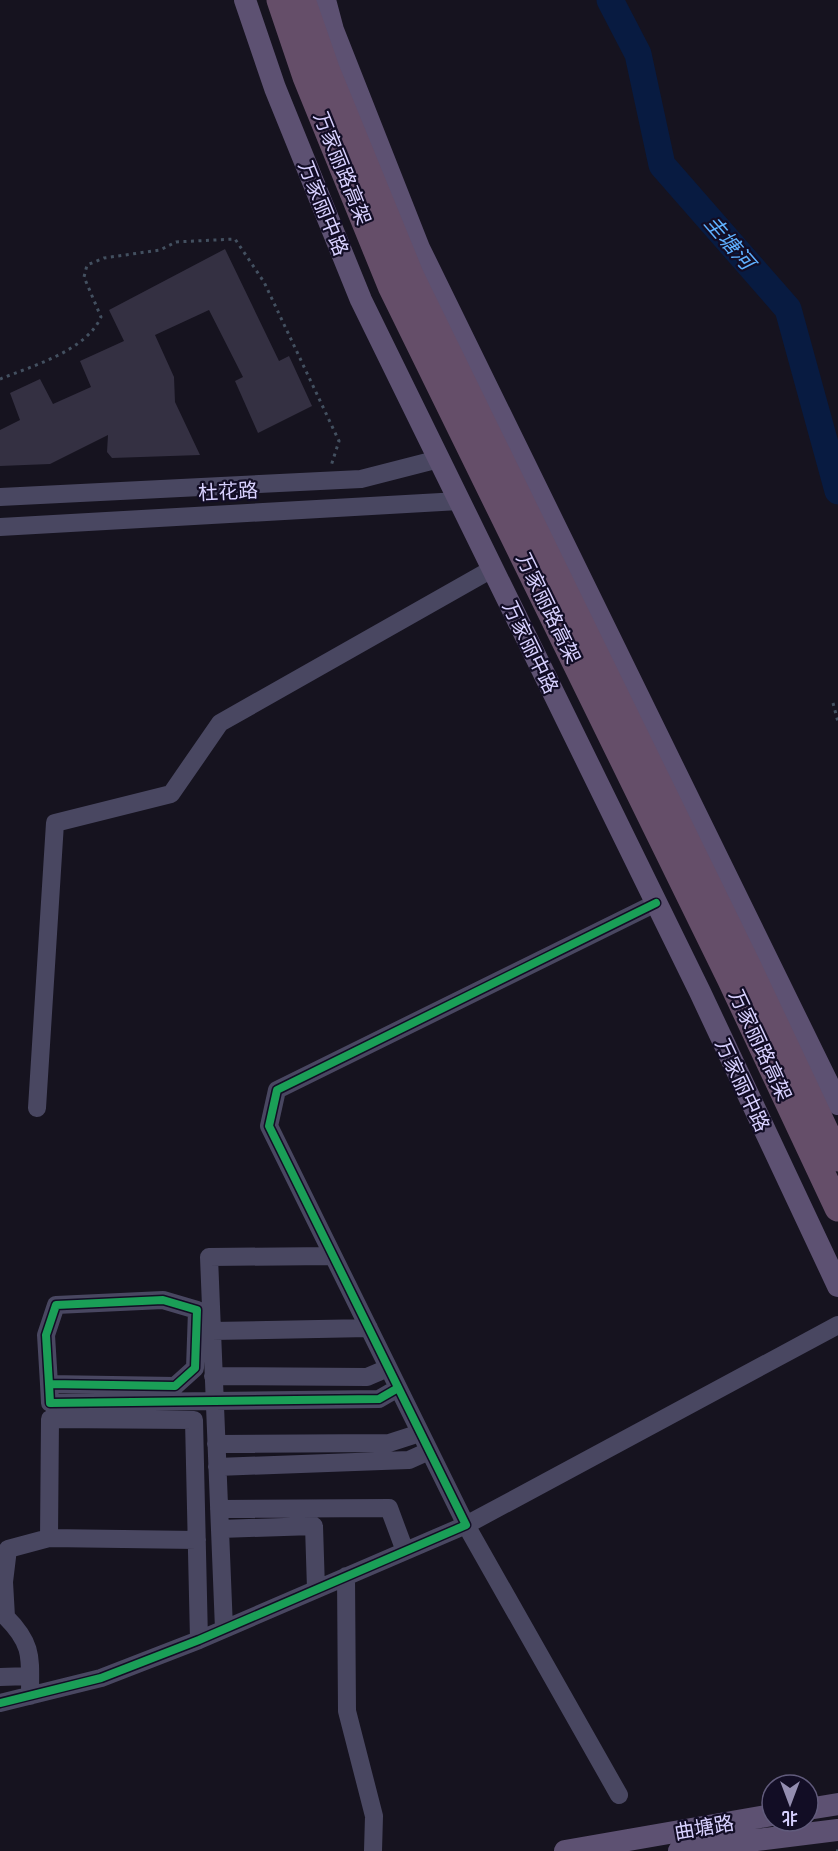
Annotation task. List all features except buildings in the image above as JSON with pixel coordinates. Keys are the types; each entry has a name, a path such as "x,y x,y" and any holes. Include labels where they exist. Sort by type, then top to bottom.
{"highway":[{"name":"万家丽路高架","path":"280,0 306,76 391,286 730,978 838,1208"},
{"name":"万家丽路高架","path":"303,0 326,69 411,277 744,958 838,1158"}],"main road":[{"name":"万家丽中路","path":"245,0 275,88 361,300 656,903 838,1286"},
{"path":"325,0 333,30 419,248 838,1104"},
{"path":"820,1807 838,1804"},
{"name":"曲塘路","path":"565,1851 760,1817"},
{"name":"曲塘路","path":"679,1851 838,1830"}],"street":[{"name":"杜花路","path":"0,497 361,479 439,459"},
{"name":"杜花路","path":"0,527 459,501"},
{"path":"37,1108 55,823 171,794 220,723 492,568"},
{"path":"619,1795 466,1525 269,1126 277,1090 656,903"},
{"path":"224,1629 209,1257 333,1256"},
{"path":"49,1383 175,1386 195,1368 196,1310 163,1300 56,1305 46,1335 50,1411 49,1538"},
{"path":"0,1703 100,1678 199,1640 466,1525 838,1325"},
{"path":"212,1331 369,1328"},
{"path":"213,1376 367,1377 388,1368"},
{"path":"50,1411 214,1401 379,1399 398,1388"},
{"path":"50,1411 194,1420 199,1640"},
{"path":"216,1444 389,1443 420,1433"},
{"path":"217,1467 409,1460 429,1451"},
{"path":"220,1529 389,1508 405,1551"},
{"path":"219,1509 314,1517"},
{"path":"314,1517 316,1589"},
{"path":"30,1696 29,1651 20,1630 6,1617 4,1582 8,1549 49,1538 197,1540"},
{"path":"346,1576 347,1711 374,1816 373,1851"},
{"path":"0,1677 30,1676"}],"path":[{"path":"0,379 53,358 84,339 96,327 101,317 84,277 87,265 104,258 160,250 176,242 235,239 264,282 339,441 330,468"},
{"path":"833,703 838,722"}],"waterway":[{"name":"圭塘河","path":"610,0 638,54 662,165 788,309 838,491"}],"cycle path":[{"path":"0,1703 101,1678 199,1640 466,1525 269,1126 277,1090 656,903"},
{"path":"49,1384 46,1335 56,1305 163,1300 197,1310 195,1368 175,1386 49,1384 50,1403 379,1399 398,1388"}]}
